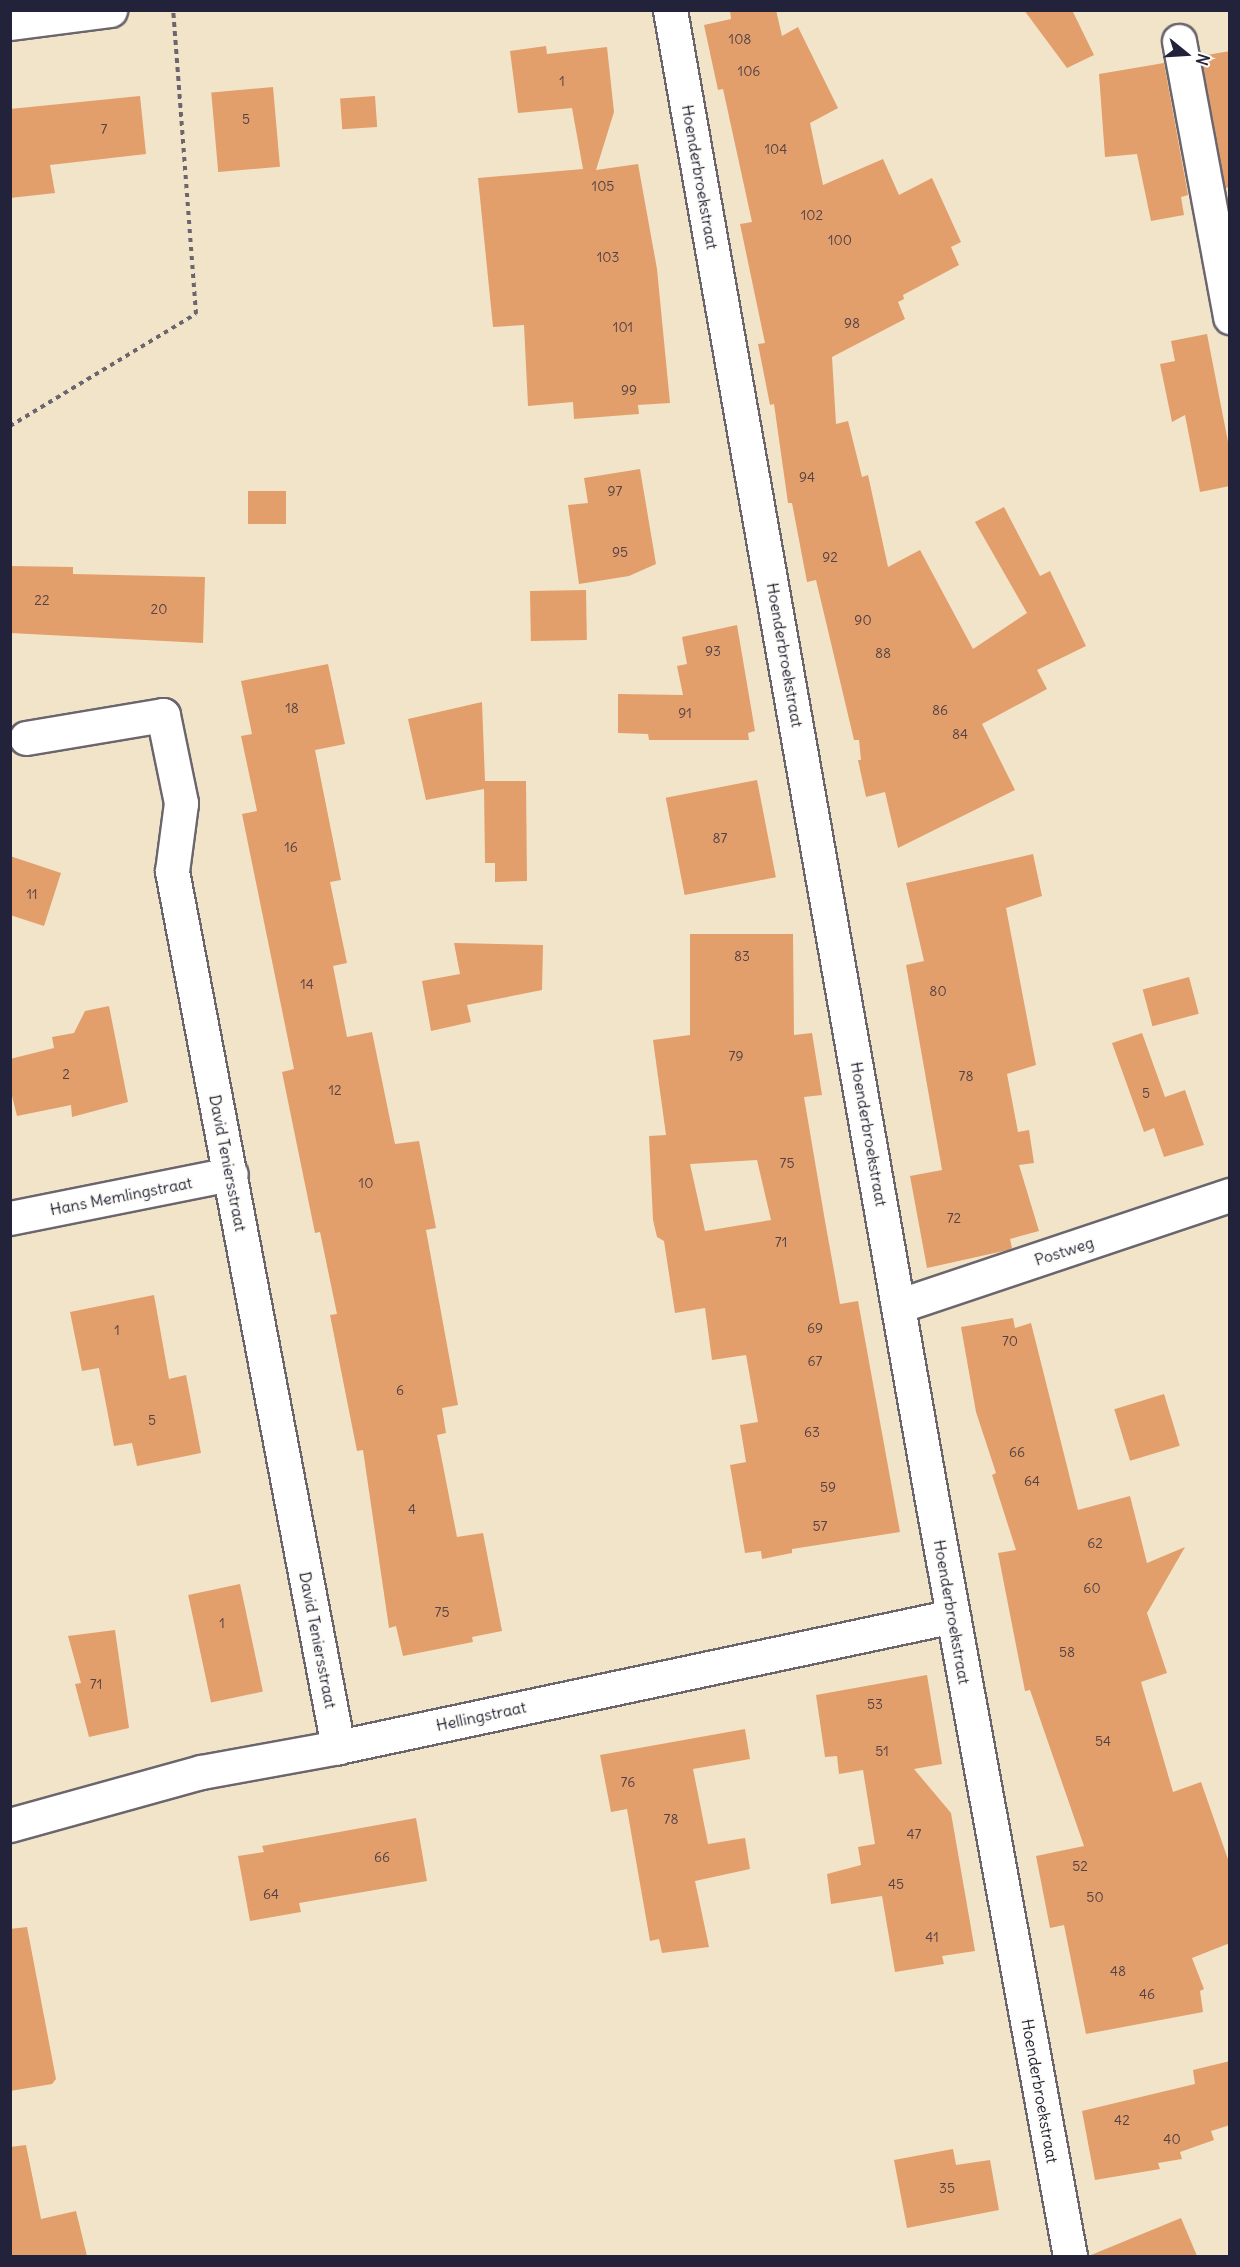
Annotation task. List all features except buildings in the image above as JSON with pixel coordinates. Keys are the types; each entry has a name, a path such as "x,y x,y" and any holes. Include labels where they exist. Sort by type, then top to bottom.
{"street":[{"name":"Hoenderbroekstraat","path":"670,10 953,1616 1070,2256"},
{"path":"10,22 107,11"},
{"path":"1179,41 1223,239 1230,317"},
{"name":"David Teniersstraat","path":"26,738 163,715 181,803 171,871 231,1174 338,1747"},
{"name":"Hans Memlingstraat","path":"10,1218 231,1174"},
{"name":"Postweg","path":"898,1306 1230,1195"},
{"name":"Hellingstraat","path":"10,1825 201,1772 338,1747 953,1616"}],"path":[{"path":"10,426 196,314 173,10"}]}
